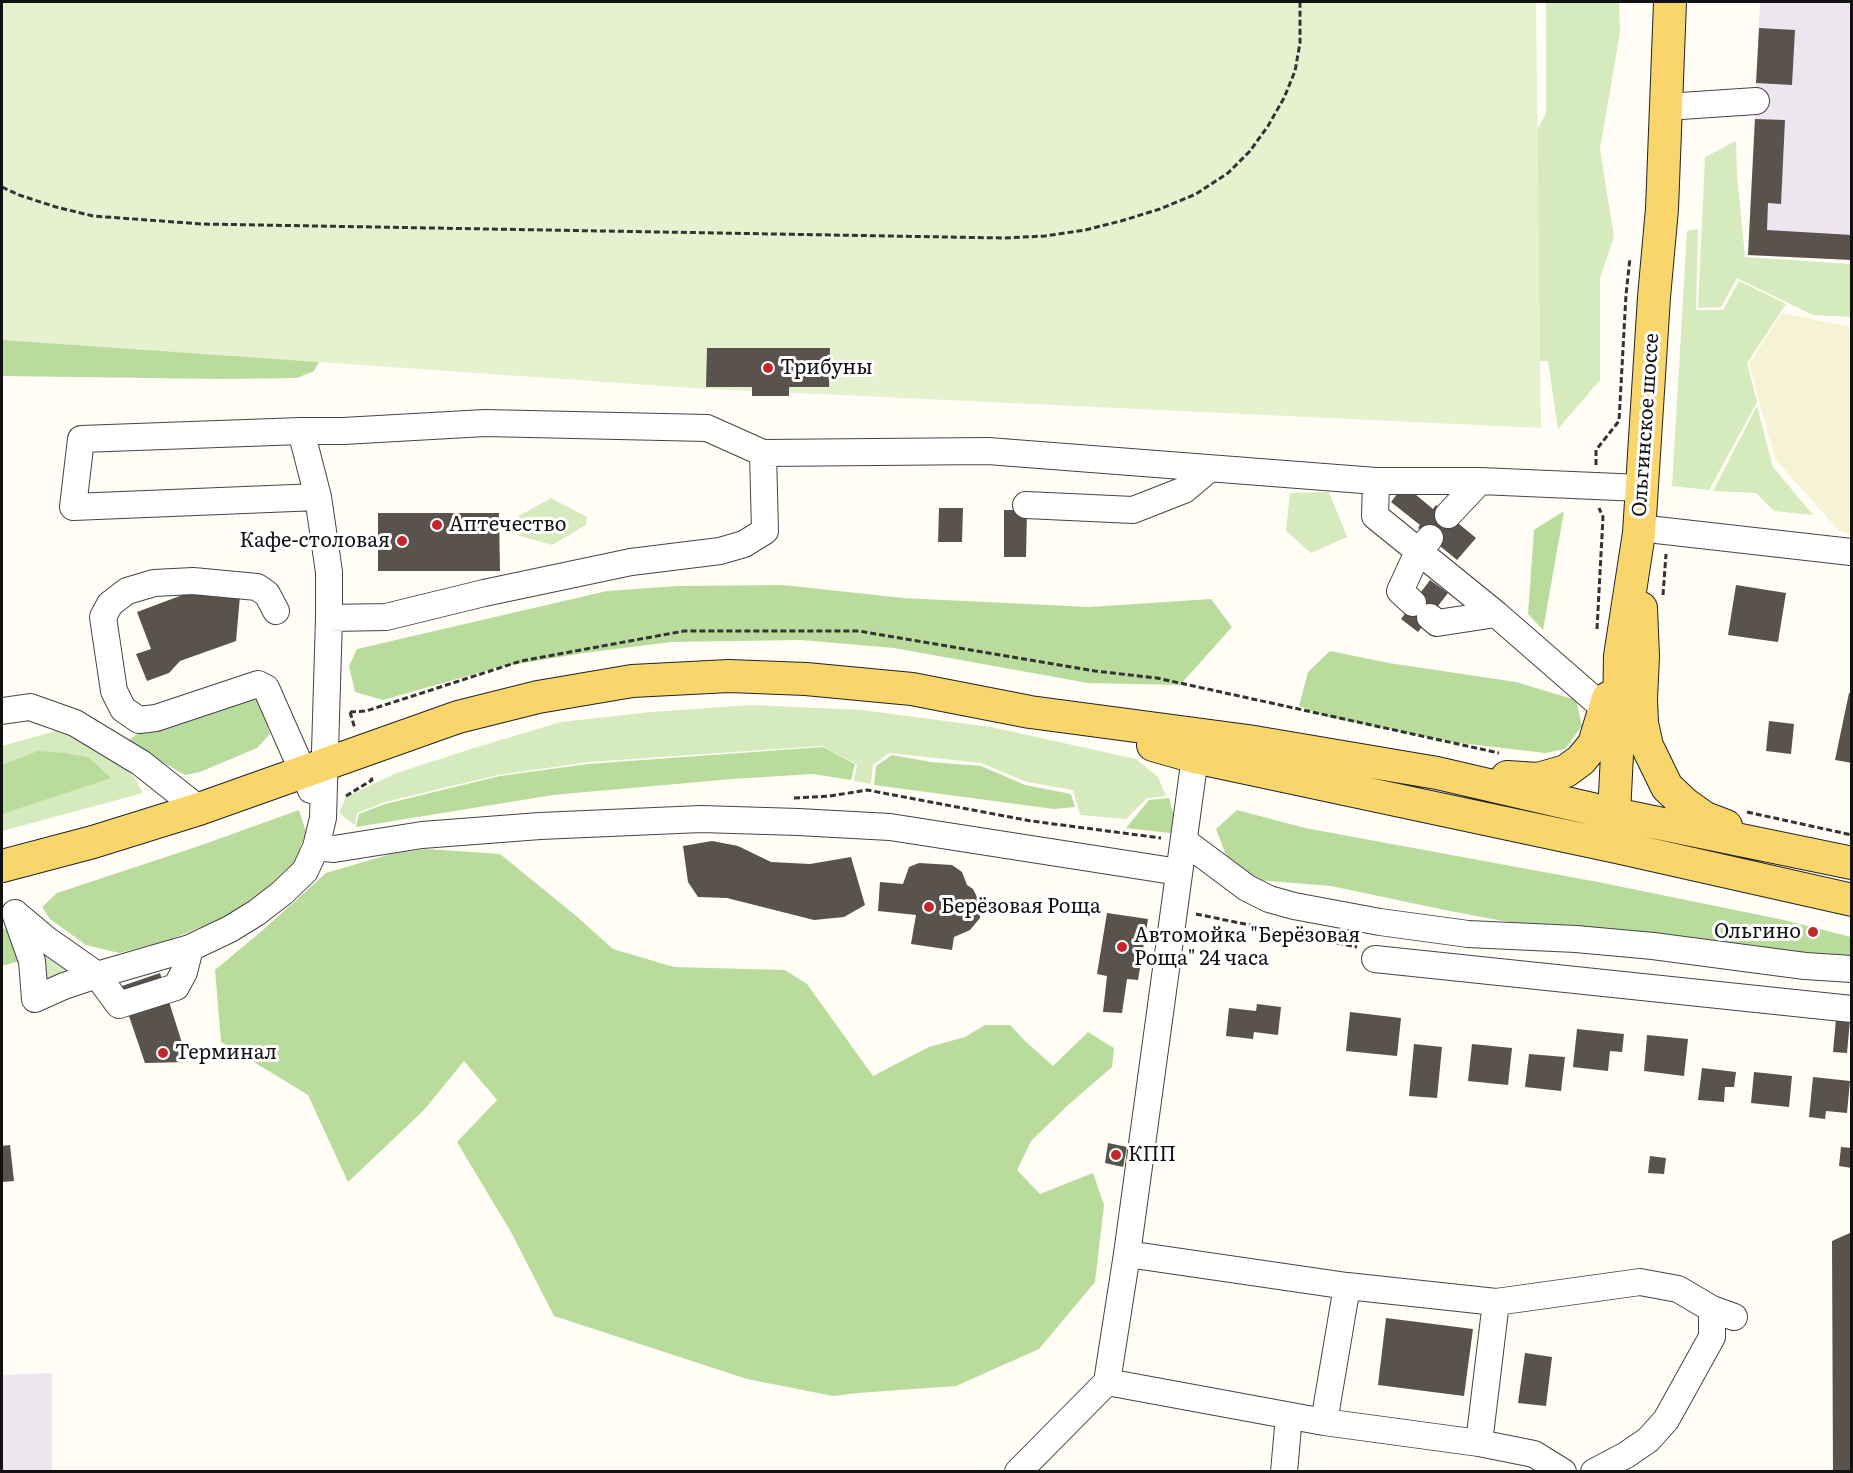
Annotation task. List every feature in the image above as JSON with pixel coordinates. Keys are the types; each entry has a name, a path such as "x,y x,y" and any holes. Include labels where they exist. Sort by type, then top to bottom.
{"main road":[{"name":"Ольгинское шоссе","path":"1617,847 1614,814 1620,656 1648,531 1641,488 1662,209 1670,2"},
{"path":"1648,531 1641,699 1642,723 1647,746 1667,787 1684,803 1705,818 1777,847"},
{"path":"1437,773 1538,780 1566,771 1581,760 1594,744 1620,656"},
{"path":"2,866 93,842 199,809 458,717 538,697 632,681 729,676 806,679 912,689 1030,712 1248,741 1437,773 1614,814 1851,862"},
{"path":"1030,712 1195,757 1617,847 1851,900"}],"street":[{"path":"1666,107 1756,101"},
{"path":"318,497 73,507 81,439 343,431 485,423 706,428 763,453 988,451 1376,482 1480,481 1641,488"},
{"path":"8,910 32,961 35,999 97,975 190,948 230,929 273,900 304,871 316,847 323,818 314,769 329,618 329,572 318,497 302,431"},
{"path":"329,618 386,616 631,562 720,551 744,544 765,531 763,453"},
{"path":"1026,505 1133,510 1184,490 1209,469"},
{"path":"1448,515 1480,481"},
{"path":"1376,482 1375,516 1424,545 1496,614 1605,710"},
{"path":"1648,531 1851,552"},
{"path":"1424,545 1400,591 1437,623 1496,614"},
{"path":"276,611 267,594 257,587 193,581 154,583 127,591 110,604 103,617 114,691 123,709 139,720 156,718 258,684 266,688 314,769"},
{"path":"2,711 30,707 75,723 141,763 199,809"},
{"path":"1018,1472 1107,1382 1142,1150 1195,757"},
{"path":"316,847 334,849 422,835 540,826 701,819 890,827 1179,872"},
{"path":"1184,841 1248,888 1269,899 1294,906 1468,933 1653,946 1805,966 1851,969"},
{"path":"8,910 97,975 119,1005 176,987 184,972 190,948"},
{"path":"1380,921 1375,960 1851,1009"},
{"path":"1127,1254 1347,1286 1496,1302 1640,1282 1678,1289 1723,1313 1666,1420 1648,1440 1594,1472"},
{"path":"1324,1422 1347,1286"},
{"path":"1479,1443 1496,1302"},
{"path":"1107,1382 1324,1422 1479,1443 1534,1454 1563,1472"},
{"path":"1284,1472 1289,1416"}],"path":[{"path":"2,187 56,207 93,216 202,224 1045,236 1085,230 1160,209 1196,194 1228,173 1250,151 1268,126 1295,71 1300,43 1300,2"},
{"path":"1648,531 1663,600"},
{"path":"1747,812 1851,835"},
{"path":"1174,909 1375,960"}],"shaded area":[{"path":"1760,2 1851,2 1851,260 1748,255"},
{"path":"1782,313 1851,327 1851,534 1839,531 1775,459 1749,364"},
{"path":"52,1373 52,1471 2,1471 2,1375"}],"green space":[{"path":"2,2 1536,2 1541,428 692,388 2,340"},
{"path":"1546,2 1619,2 1620,32 1600,149 1614,237 1600,278 1600,380 1558,429 1548,361 1488,362 1506,191 1546,113"},
{"path":"1736,141 1745,257 1851,264 1851,317 1813,315 1737,278 1721,307 1698,308 1705,157"},
{"path":"1698,229 1696,310 1723,310 1739,281 1786,304 1747,363 1757,402 1709,490 1672,486 1687,231"},
{"path":"2,282 323,355 314,371 297,378 2,376"},
{"path":"1757,406 1773,467 1813,515 1774,511 1756,493 1713,491"},
{"path":"1329,492 1347,537 1311,553 1286,531 1290,493"},
{"path":"551,498 587,517 586,525 552,545 517,535 517,517"},
{"path":"1564,511 1543,630 1528,614 1534,530"},
{"path":"783,585 903,598 1089,607 1211,599 1232,627 1180,685 1088,683 894,648 801,640 671,642 584,653 499,667 383,700 355,692 349,666 357,649 607,591 678,586"},
{"path":"1330,651 1389,663 1516,682 1576,700 1582,726 1565,749 1545,753 1452,742 1328,717 1299,706 1308,672"},
{"path":"255,697 261,706 270,734 257,748 200,772 185,775 127,742 150,724"},
{"path":"751,705 862,710 991,727 1136,759 1158,777 1166,796 1147,798 1126,819 1080,815 1073,790 1027,782 981,763 889,753 873,765 871,784 854,781 857,764 822,746 589,762 498,775 385,802 357,813 355,825 339,813 346,797 394,774 561,722 651,712"},
{"path":"66,728 97,745 134,777 143,793 2,831 2,746"},
{"path":"823,747 855,764 851,780 813,774 553,795 356,827 359,814 385,804 500,776 588,764"},
{"path":"38,751 88,757 111,778 2,814 2,765"},
{"path":"892,755 931,762 981,766 1025,785 1071,794 1075,807 1054,809 874,785 876,766"},
{"path":"1169,798 1179,834 1126,828 1149,800"},
{"path":"299,810 306,832 294,864 265,893 219,920 166,941 119,953 86,945 50,919 42,907 57,893"},
{"path":"1237,810 1305,828 1598,882 1784,920 1851,937 1851,962 1545,929 1331,886 1257,880 1226,855 1216,829"},
{"path":"426,849 500,854 613,949 674,967 785,970 807,984 873,1076 929,1047 965,1037 985,1025 1010,1025 1053,1066 1088,1032 1114,1048 1112,1067 1031,1141 1017,1170 1040,1194 1093,1173 1104,1205 1095,1282 1039,1349 956,1386 833,1396 747,1379 554,1316 511,1232 457,1142 497,1100 464,1061 424,1110 348,1182 308,1095 221,1042 215,970 326,873 391,854"},
{"path":"2,928 9,930 23,960 2,966"},
{"path":"34,936 71,972 43,982"}],"building":[{"path":"1759,28 1795,30 1792,85 1756,83"},
{"path":"1755,119 1785,120 1781,204 1768,203 1767,230 1852,235 1852,260 1748,255"},
{"name":"Трибуны","path":"707,348 830,348 829,387 789,387 789,396 752,396 752,387 706,387"},
{"path":"1404,485 1433,509 1436,505 1476,538 1457,560 1418,528 1420,525 1391,502"},
{"path":"939,508 963,508 962,542 938,542"},
{"path":"1004,510 1027,510 1026,557 1004,557"},
{"path":"378,513 499,513 500,571 378,571"},
{"path":"1430,580 1448,593 1418,632 1401,619"},
{"path":"1736,585 1786,593 1778,642 1728,635"},
{"path":"193,591 240,596 236,641 180,661 169,673 147,681 136,654 151,649 137,612"},
{"path":"1849,693 1852,693 1852,763 1835,760"},
{"path":"1769,721 1794,724 1791,754 1766,751"},
{"path":"712,841 738,846 771,862 810,864 851,857 865,905 844,917 814,920 727,898 698,897 688,882 683,846"},
{"name":"Берёзовая Роща","path":"919,863 952,865 962,872 967,885 973,889 980,903 980,918 970,930 954,937 952,950 911,944 916,915 878,911 880,882 903,884 909,867"},
{"name":"Автомойка \"Берёзовая Роща\" 24 часа","path":"1107,913 1148,919 1138,980 1127,979 1122,1013 1103,1012 1107,976 1097,974"},
{"path":"160,973 188,1062 145,1063 119,987"},
{"path":"1257,1004 1281,1007 1278,1035 1254,1032 1253,1039 1226,1036 1229,1008 1256,1011"},
{"path":"1350,1012 1401,1018 1397,1056 1346,1051"},
{"path":"1836,1019 1850,1020 1847,1053 1833,1052"},
{"path":"1577,1029 1624,1034 1622,1052 1610,1051 1608,1071 1573,1067"},
{"path":"1647,1035 1688,1039 1684,1076 1644,1071"},
{"path":"1414,1044 1442,1047 1437,1098 1409,1096"},
{"path":"1472,1044 1512,1048 1508,1085 1468,1081"},
{"path":"1529,1054 1565,1057 1561,1091 1525,1087"},
{"path":"1702,1068 1736,1072 1734,1087 1725,1087 1724,1102 1698,1100"},
{"path":"1754,1072 1792,1076 1789,1107 1751,1103"},
{"path":"1813,1077 1850,1081 1847,1113 1826,1111 1825,1119 1809,1117"},
{"name":"КПП","path":"1108,1143 1127,1147 1123,1167 1105,1163"},
{"path":"10,1145 14,1181 2,1182 2,1146"},
{"path":"1841,1147 1852,1148 1852,1168 1839,1166"},
{"path":"1650,1156 1666,1158 1664,1174 1648,1173"},
{"path":"1852,1232 1852,1472 1833,1472 1832,1241"},
{"path":"1386,1318 1473,1329 1464,1396 1378,1385"},
{"path":"1525,1353 1552,1357 1546,1406 1518,1403"}],"place":[{"name":"Трибуны","path":"768,368"},
{"name":"Аптечество","path":"437,525"},
{"name":"Кафе-столовая","path":"402,541"},
{"name":"Берёзовая Роща","path":"929,907"},
{"name":"Ольгино","path":"1813,932"},
{"name":"Автомойка \"Берёзовая Роща\" 24 часа","path":"1122,947"},
{"name":"Терминал","path":"163,1053"},
{"name":"КПП","path":"1116,1155"}]}
